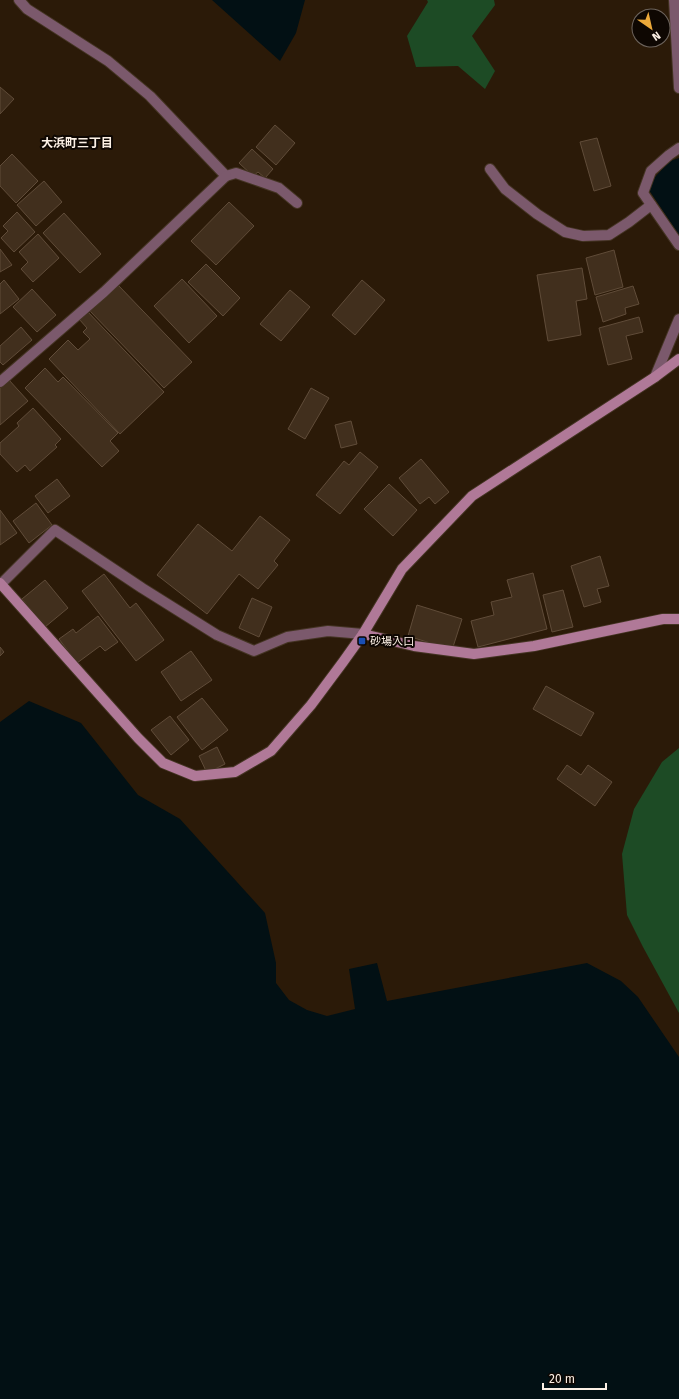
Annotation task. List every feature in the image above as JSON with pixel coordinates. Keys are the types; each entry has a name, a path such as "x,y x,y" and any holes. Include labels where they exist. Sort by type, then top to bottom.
{"street":[{"path":"19,0 27,9 108,60 150,96 226,176"},
{"path":"674,0 679,88"},
{"path":"679,148 651,171 642,193 679,245"},
{"path":"490,169 505,189 537,214 565,232 582,236 609,234 630,222 651,205"},
{"path":"0,382 104,292 226,176 236,173 279,188 297,203"},
{"path":"655,377 679,319"},
{"path":"679,360 472,496 402,569 363,634 311,704 271,751 235,772 195,776 163,763 138,738 1,584 55,530 217,635 254,651 287,637 328,631 363,634 414,646 474,654 534,646 662,619 679,619"}],"green space":[{"path":"427,0 494,0 495,5 472,36 495,71 485,89 458,66 416,67 407,36 428,2"},
{"path":"679,748 679,1013 627,915 622,854 634,809 662,762"}],"shaded area":[{"path":"212,0 305,0 296,33 280,61"},
{"path":"679,158 679,235 649,190 655,177 670,161"},
{"path":"29,701 81,723 138,795 180,819 265,913 276,963 276,983 289,1000 307,1010 327,1016 355,1009 349,969 377,963 387,1001 587,963 621,981 638,997 679,1057 679,1399 0,1399 0,722"}],"building":[{"path":"0,87 14,99 0,114"},
{"path":"275,125 295,143 276,165 256,147"},
{"path":"597,138 611,186 594,191 580,142"},
{"path":"252,149 273,169 265,178 258,172 253,176 239,163"},
{"path":"12,154 38,181 16,203 0,186 0,166"},
{"path":"44,181 62,202 36,226 17,205"},
{"path":"229,202 254,226 216,265 191,241"},
{"path":"17,212 35,232 14,252 1,238 8,231 3,226"},
{"path":"64,213 101,254 80,273 43,233"},
{"path":"38,234 59,258 33,282 21,269 28,262 19,252"},
{"path":"0,249 12,265 0,272"},
{"path":"614,250 623,287 595,295 586,258"},
{"path":"206,264 240,298 223,316 188,282"},
{"path":"582,268 587,299 576,301 581,335 548,341 537,275"},
{"path":"182,279 217,316 189,343 154,306"},
{"path":"4,280 19,299 0,314 0,284"},
{"path":"362,280 385,300 355,335 332,315"},
{"path":"118,285 192,362 164,388 90,311"},
{"path":"633,286 639,304 625,308 626,314 603,322 596,297"},
{"path":"32,289 56,315 37,332 13,307"},
{"path":"290,290 310,307 281,341 260,324"},
{"path":"87,311 164,392 120,434 49,359 68,340 78,350 90,339 83,332 87,328 79,319"},
{"path":"639,317 643,332 626,336 632,359 608,365 599,328"},
{"path":"21,327 32,340 3,365 0,362 0,346"},
{"path":"45,368 58,382 63,377 118,433 110,441 119,451 102,467 25,388"},
{"path":"9,380 28,401 0,425 0,388"},
{"path":"311,388 329,398 305,439 288,429"},
{"path":"33,408 61,439 55,445 57,447 30,471 25,465 17,472 0,454 0,443 19,426 17,423"},
{"path":"351,421 357,444 341,448 335,425"},
{"path":"360,452 378,467 340,514 316,495 344,461 349,465"},
{"path":"421,459 449,492 435,504 429,497 420,504 399,478"},
{"path":"57,479 70,496 48,513 35,496"},
{"path":"389,484 417,510 393,536 364,509"},
{"path":"36,503 52,525 29,543 13,521"},
{"path":"0,510 17,533 0,545"},
{"path":"260,516 290,540 274,561 278,565 258,589 239,574 207,614 157,575 198,524 232,551"},
{"path":"600,556 609,586 597,589 601,602 584,607 571,566"},
{"path":"533,573 547,629 478,647 471,621 494,615 491,602 512,597 507,580"},
{"path":"104,574 130,608 136,603 164,640 136,661 82,591"},
{"path":"45,580 68,608 45,627 22,599"},
{"path":"563,590 573,627 552,632 543,595"},
{"path":"252,598 272,607 259,637 239,628"},
{"path":"417,605 462,619 452,650 408,636"},
{"path":"98,616 118,642 105,651 100,646 77,663 59,639 73,629 76,633"},
{"path":"0,647 4,652 0,656"},
{"path":"191,651 212,680 181,701 161,672"},
{"path":"546,686 594,713 581,736 533,709"},
{"path":"202,698 228,730 202,750 177,717"},
{"path":"170,716 189,740 171,755 151,730"},
{"path":"217,747 225,764 207,773 199,756"},
{"path":"567,765 581,775 588,765 612,782 595,806 557,779"}],"place":[{"name":"砂場入口","path":"362,641"}],"district":[{"name":"大浜町三丁目","path":"77,143"}]}
